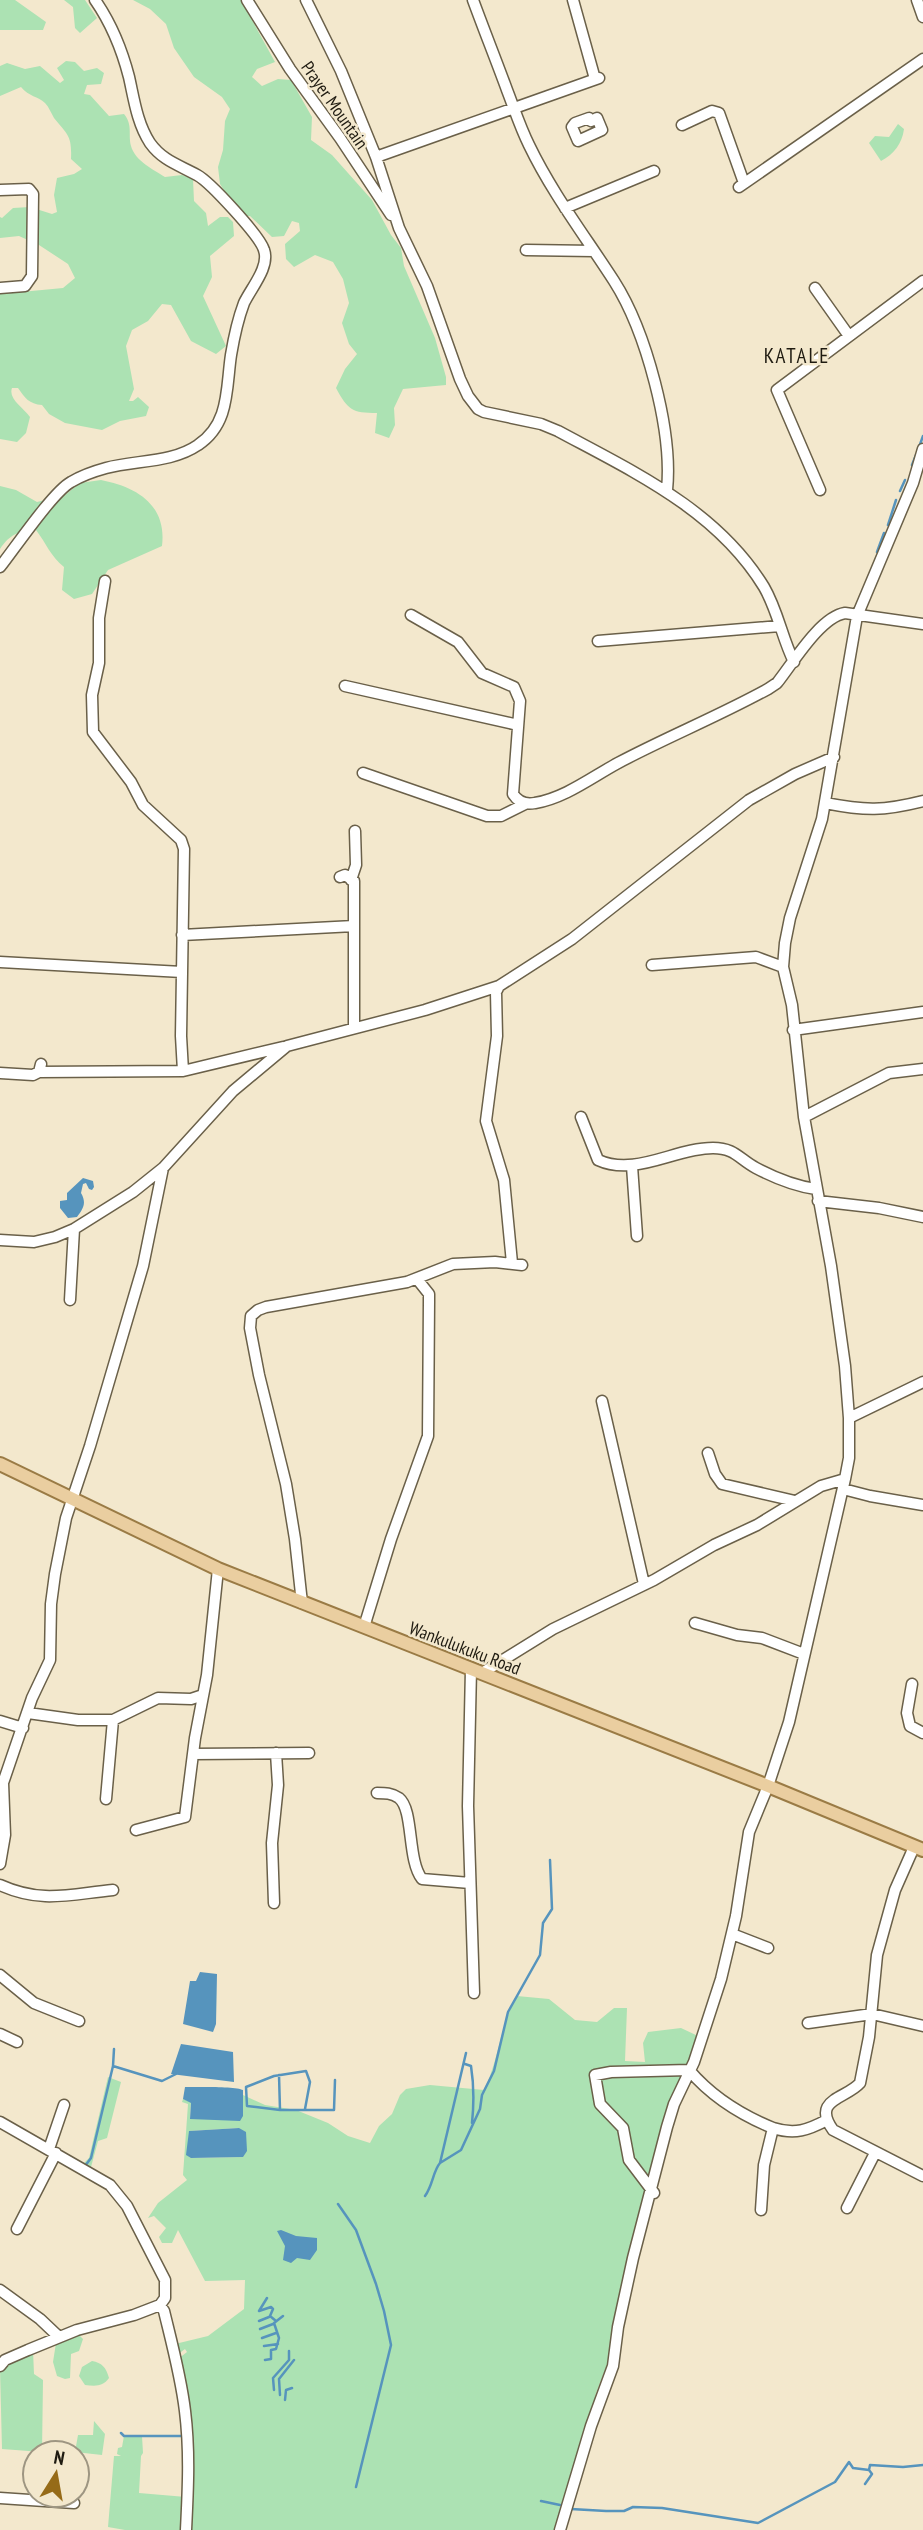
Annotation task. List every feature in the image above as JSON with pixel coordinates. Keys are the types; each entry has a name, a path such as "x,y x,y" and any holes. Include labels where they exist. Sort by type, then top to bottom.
{"main road":[{"name":"Wankulukuku Road","path":"0,1464 218,1569 768,1786 919,1849"}],"street":[{"path":"0,567 70,482 105,468 188,452 208,438 222,419 240,313 264,266 264,250 258,238 216,190 198,175 170,163 149,141 139,121 128,73 114,33 95,0"},
{"name":"Prayer Mountain","path":"247,0 290,69 340,138 399,228"},
{"path":"306,0 330,46 376,157 399,228 426,286 460,379 478,409 541,424 558,431 667,491 693,509 733,547 764,588 794,662"},
{"path":"376,157 597,79 573,0"},
{"path":"917,0 923,17"},
{"path":"476,1 528,144 565,208 615,282 628,308 648,361 665,433 667,491"},
{"path":"682,125 712,111 719,113 742,185 923,59"},
{"path":"565,208 654,170"},
{"path":"0,190 32,191 33,276 25,286 0,288"},
{"path":"526,250 594,251"},
{"path":"820,490 777,390 923,281"},
{"path":"815,288 849,336"},
{"path":"561,2530 591,2426 613,2366 642,2220 654,2193 674,2104 690,2070 721,1979 732,1934 749,1832 768,1786 789,1722 849,1458 849,1418 841,1336 804,1117 792,1005 783,967 790,918 825,803 857,616 918,483 923,449"},
{"path":"105,581 99,618 99,663 92,695 93,733 131,782 143,805 181,840 184,849 183,1071"},
{"path":"411,615 458,642 482,673 514,687 520,701 513,794 517,801 524,804 535,804 569,790 617,763 752,699 777,682 836,614 923,624"},
{"path":"598,641 780,626"},
{"path":"345,686 518,725"},
{"path":"0,1073 33,1075 40,1068 183,1071 425,1010 499,986 572,939 749,800 795,774 834,757"},
{"path":"363,773 487,816 501,816 524,804"},
{"path":"825,803 860,810 894,808 923,801"},
{"path":"354,1028 356,893 354,881 346,879 356,865 355,831"},
{"path":"182,935 354,926"},
{"path":"652,965 756,957 783,967"},
{"path":"0,962 182,972"},
{"path":"302,1603 286,1484 257,1364 250,1328 251,1316 266,1307 388,1287 417,1279 453,1264 517,1264 504,1180 486,1121 497,1036 496,992 499,986"},
{"path":"793,1030 923,1012"},
{"path":"0,1240 34,1242 74,1229 132,1192 163,1168 233,1091 287,1046"},
{"path":"804,1117 889,1073 923,1069"},
{"path":"581,1117 598,1160 611,1164 632,1166 693,1150 724,1149 735,1152 746,1162 785,1182 816,1189"},
{"path":"632,1166 637,1236"},
{"path":"0,1864 5,1835 3,1783 28,1713 51,1660 51,1604 71,1499 90,1446 143,1266 163,1168"},
{"path":"818,1200 923,1217"},
{"path":"70,1300 74,1229"},
{"path":"364,1627 380,1570 423,1452 430,1424 429,1294 417,1279"},
{"path":"849,1418 923,1382"},
{"path":"602,1401 644,1584"},
{"path":"708,1452 715,1474 722,1484 795,1502"},
{"path":"474,1993 468,1806 477,1671 714,1545 757,1525 821,1486 844,1484 870,1496 923,1505"},
{"path":"136,1830 185,1817 218,1569"},
{"path":"695,1623 737,1636 762,1638 804,1654"},
{"path":"912,1684 907,1713 910,1726 923,1733"},
{"path":"28,1713 78,1720 113,1720 158,1698 191,1699 203,1695"},
{"path":"106,1799 113,1720"},
{"path":"0,1721 23,1728"},
{"path":"274,1903 272,1843 278,1785 276,1753"},
{"path":"193,1754 309,1753"},
{"path":"377,1793 391,1794 405,1806 415,1865 422,1879 470,1883"},
{"path":"919,1849 895,1890 877,1955 872,2014 860,2083 856,2088 832,2100 827,2111 827,2120 833,2130 923,2176"},
{"path":"0,1885 24,1894 56,1898 76,1893 113,1890"},
{"path":"732,1934 768,1948"},
{"path":"0,1975 34,2003 79,2021"},
{"path":"808,2023 872,2014 923,2026"},
{"path":"0,2034 17,2042"},
{"path":"690,2070 700,2083 740,2113 774,2128 794,2133 802,2132 827,2120"},
{"path":"654,2193 629,2160 623,2128 600,2104 595,2075 611,2072 690,2070"},
{"path":"17,2229 52,2151 64,2105"},
{"path":"0,2122 110,2185 127,2206 166,2280 165,2298 160,2305 59,2337 5,2360 0,2366"},
{"path":"761,2210 764,2165 774,2128"},
{"path":"847,2208 875,2153"},
{"path":"0,2290 40,2319 59,2337"},
{"path":"160,2305 164,2311 185,2412 189,2486 186,2530"},
{"path":"0,2498 21,2499"}],"green space":[{"path":"0,0 15,0 46,22 43,30 0,30"},
{"path":"64,0 85,0 97,18 80,33 75,28 73,7"},
{"path":"133,0 241,0 275,62 257,69 252,77 262,86 278,79 291,80 312,117 311,140 332,155 372,200 401,248 404,266 435,338 446,385 403,389 394,408 395,425 389,438 375,433 377,413 352,409 336,388 345,369 357,354 349,344 342,323 349,303 343,279 333,262 315,255 294,267 286,259 285,244 300,231 299,223 292,221 284,236 272,237 250,216 233,216 227,209 227,195 220,184 218,167 223,150 225,121 230,109 222,97 194,77 174,48 166,24 150,9"},
{"path":"66,61 75,62 84,71 97,68 104,73 101,84 87,85 84,94 90,95 109,116 124,114 133,151 145,164 165,177 182,175 193,179 194,201 206,213 208,226 220,217 228,217 233,222 234,236 210,256 212,277 203,296 226,346 216,354 191,341 171,305 162,304 148,321 132,330 126,346 134,389 129,401 138,397 149,407 146,416 120,421 102,430 65,423 49,414 42,405 28,400 18,388 12,388 12,396 30,417 26,433 17,442 0,439 0,294 63,288 75,278 68,264 39,245 19,236 0,238 0,217 13,208 30,207 52,214 57,212 54,195 57,178 82,169 71,159 68,136 45,103 21,87 0,96 0,66 7,63 25,69 40,66 60,83 64,80 57,68"},
{"path":"898,124 904,129 899,144 881,161 869,143 875,136 889,137"},
{"path":"101,480 126,488 147,500 160,519 162,546 108,570 92,594 74,599 62,590 64,567 36,530 15,534 0,549 0,486 16,490 37,502 65,495 80,483"},
{"path":"517,1996 549,1999 575,2020 597,2022 614,2008 627,2008 625,2061 645,2062 643,2043 648,2032 681,2028 698,2036 669,2102 611,2355 596,2393 585,2445 556,2530 189,2530 178,2359 187,2352 185,2349 177,2355 175,2344 208,2336 244,2309 245,2280 205,2281 178,2230 172,2243 162,2243 159,2237 166,2228 154,2216 148,2218 158,2203 187,2180 183,2175 188,2104 182,2102 183,2099 191,2102 190,2118 243,2116 243,2095 265,2105 296,2110 328,2123 348,2136 370,2143 379,2126 392,2114 400,2095 406,2089 430,2085 484,2090","holes":["239,2128 243,2157 191,2158 189,2131"]},
{"path":"108,2077 121,2082 107,2138 98,2141 89,2168 82,2165 89,2158"},
{"path":"79,2335 83,2339 79,2351 71,2354 70,2378 57,2376 53,2362 56,2343"},
{"path":"33,2350 34,2374 43,2380 42,2439 21,2439 21,2450 2,2449 0,2369"},
{"path":"92,2361 103,2366 109,2378 95,2386 85,2385 79,2376 82,2367"},
{"path":"94,2421 105,2434 102,2455 91,2454 91,2439 77,2439 78,2435 93,2435"},
{"path":"124,2436 142,2436 139,2493 186,2497 183,2530 125,2530 108,2527 114,2456 121,2456 117,2454 118,2448 122,2447"}],"water":[{"path":"83,1178 93,1181 94,1187 92,1190 86,1183 83,1184 82,1209 77,1217 68,1218 60,1208 60,1201 67,1200 67,1193"},
{"path":"200,1972 217,1974 216,2024 213,2032 183,2024 190,1981 196,1981"},
{"path":"181,2044 233,2052 234,2082 171,2074"},
{"path":"185,2087 243,2090 243,2116 240,2121 190,2119 191,2103 183,2099"},
{"path":"239,2128 246,2132 247,2151 243,2157 191,2158 186,2155 189,2131"},
{"path":"277,2231 296,2236 317,2238 317,2250 310,2260 297,2258 291,2263 283,2260 285,2246"}],"waterway":[{"path":"918,450 923,436"},
{"path":"912,465 916,455"},
{"path":"900,491 905,480"},
{"path":"888,525 896,500"},
{"path":"877,552 884,533"},
{"path":"440,2163 461,2150 494,2071 508,2012 540,1955 543,1923 552,1909 550,1860"},
{"path":"113,2066 114,2049"},
{"path":"425,2196 440,2163 466,2053"},
{"path":"465,2064 471,2066 472,2073 472,2123"},
{"path":"85,2166 91,2158 113,2066 162,2081 176,2074"},
{"path":"305,2109 310,2082 306,2071 274,2076 246,2087 247,2106 280,2110 334,2110 335,2080"},
{"path":"279,2075 280,2110"},
{"path":"338,2204 356,2230 376,2284 391,2345 356,2487"},
{"path":"267,2298 259,2311 271,2307 273,2309 270,2316 276,2321"},
{"path":"265,2360 271,2359 271,2350 276,2349 279,2338 274,2323 283,2316"},
{"path":"259,2321 269,2317"},
{"path":"260,2329 273,2324"},
{"path":"262,2338 276,2333"},
{"path":"264,2346 278,2344"},
{"path":"274,2390 273,2378 289,2360 289,2351"},
{"path":"280,2395 279,2379 294,2360"},
{"path":"285,2400 286,2390 292,2388"},
{"path":"121,2433 124,2436 183,2436"},
{"path":"571,2509 624,2511 633,2507 662,2508 758,2523 835,2482 849,2462 853,2468 869,2470 872,2474 865,2484"},
{"path":"869,2470 870,2465 923,2465"},
{"path":"541,2501 560,2505"}],"district":[{"name":"KATALE","path":"797,355"}]}
